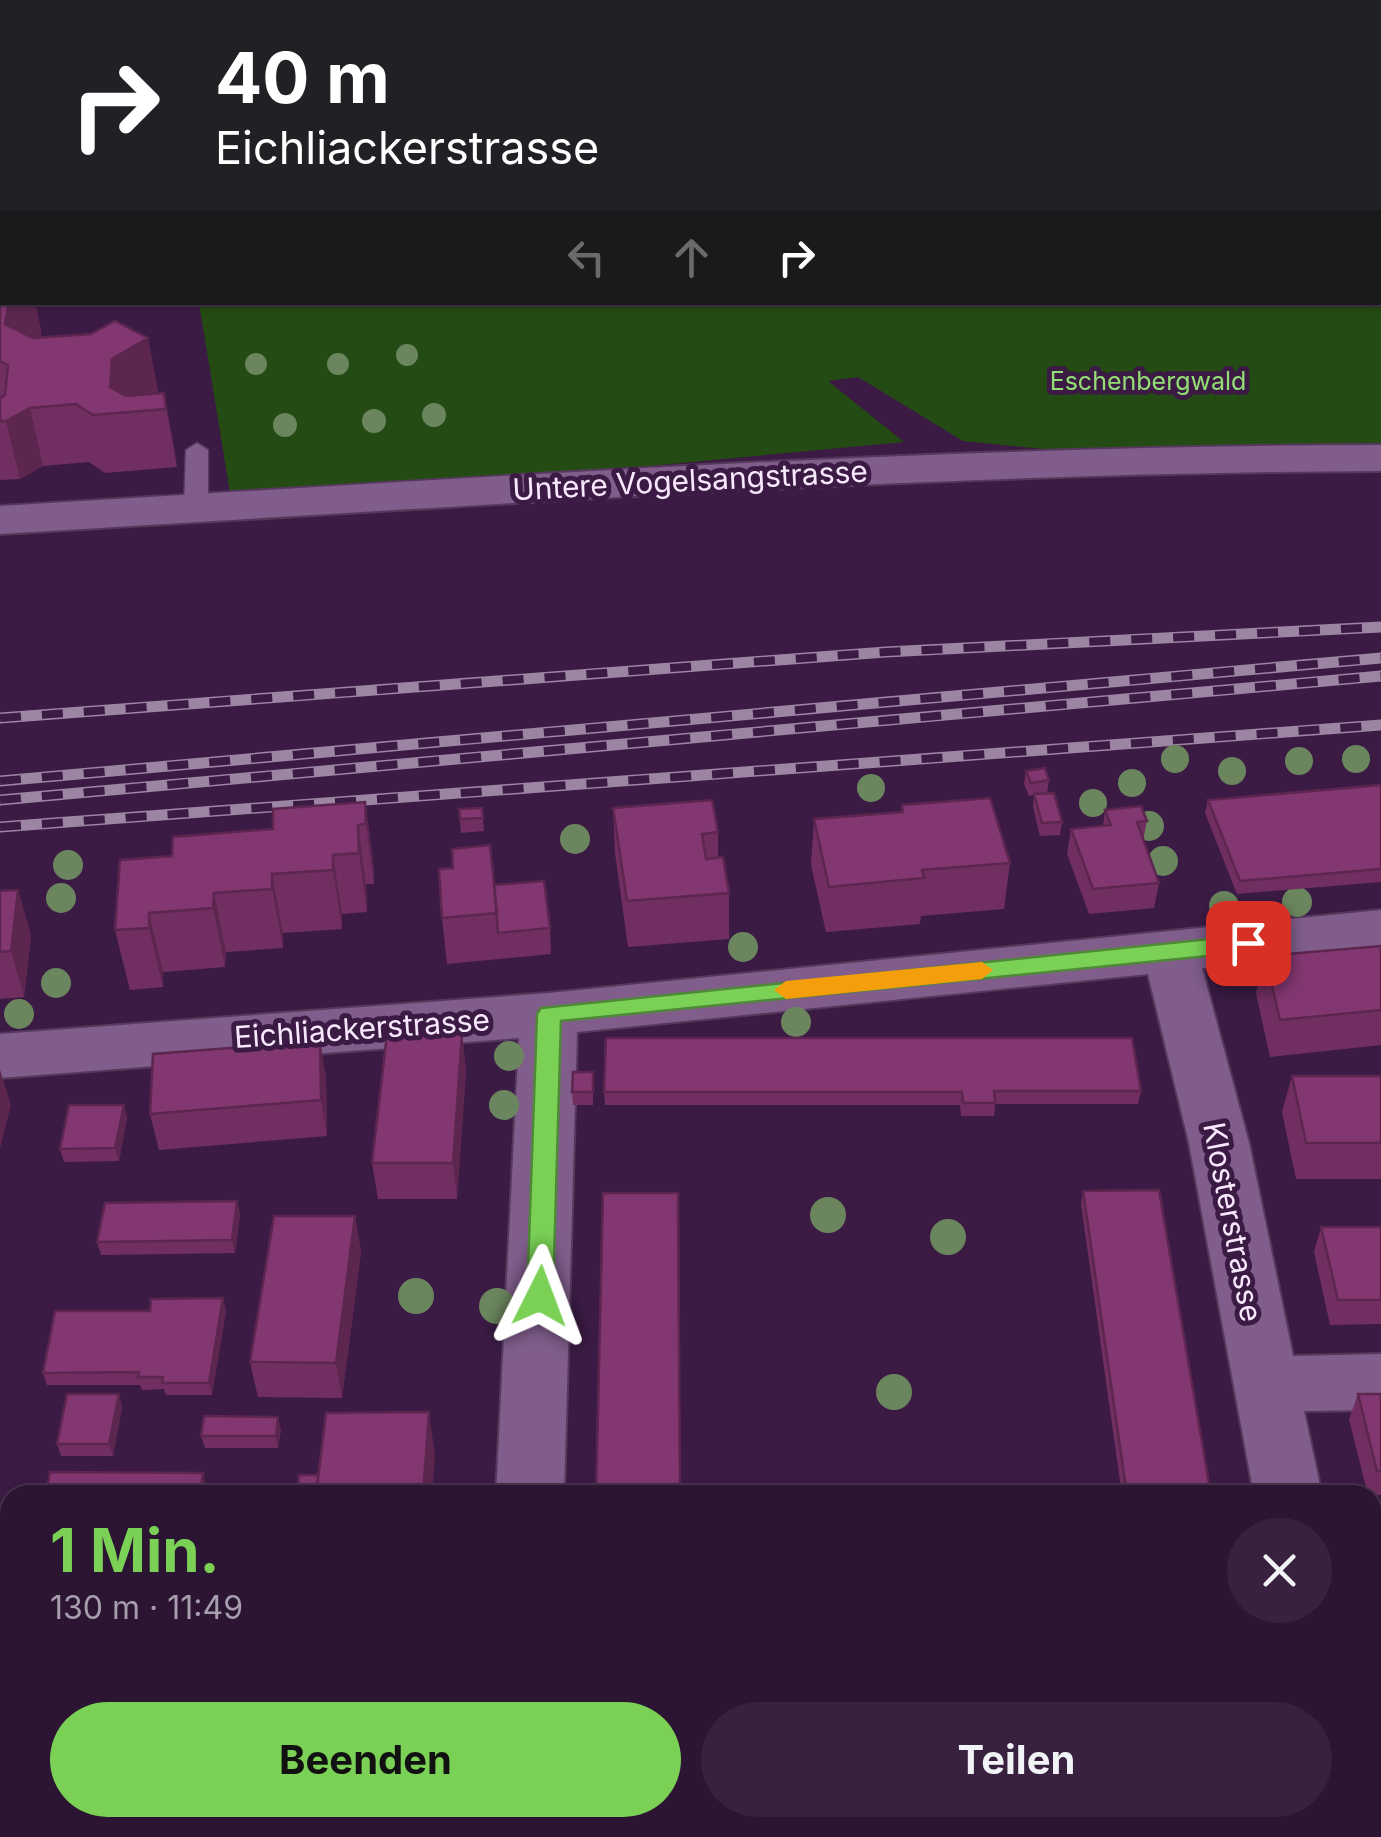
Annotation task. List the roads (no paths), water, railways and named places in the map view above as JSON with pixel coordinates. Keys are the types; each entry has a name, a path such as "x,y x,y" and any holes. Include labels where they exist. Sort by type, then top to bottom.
{"street":[{"name":"Untere Vogelsangstrasse","path":"0,520 1124,460 1381,458"},
{"name":"Eichliackerstrasse","path":"0,1056 549,1014 1381,930"},
{"name":"Klosterstrasse","path":"1170,951 1219,1143 1286,1485"},
{"path":"530,1485 549,1014"},
{"path":"1266,1384 1381,1382"}],"lane":[{"path":"196,507 197,450"}],"railway":[{"path":"0,718 886,652 1381,627"},
{"path":"0,781 1381,658"},
{"path":"0,800 1381,676"},
{"path":"0,827 1381,725"}],"park label":[{"name":"Eschenbergwald","path":"1148,381"}]}
